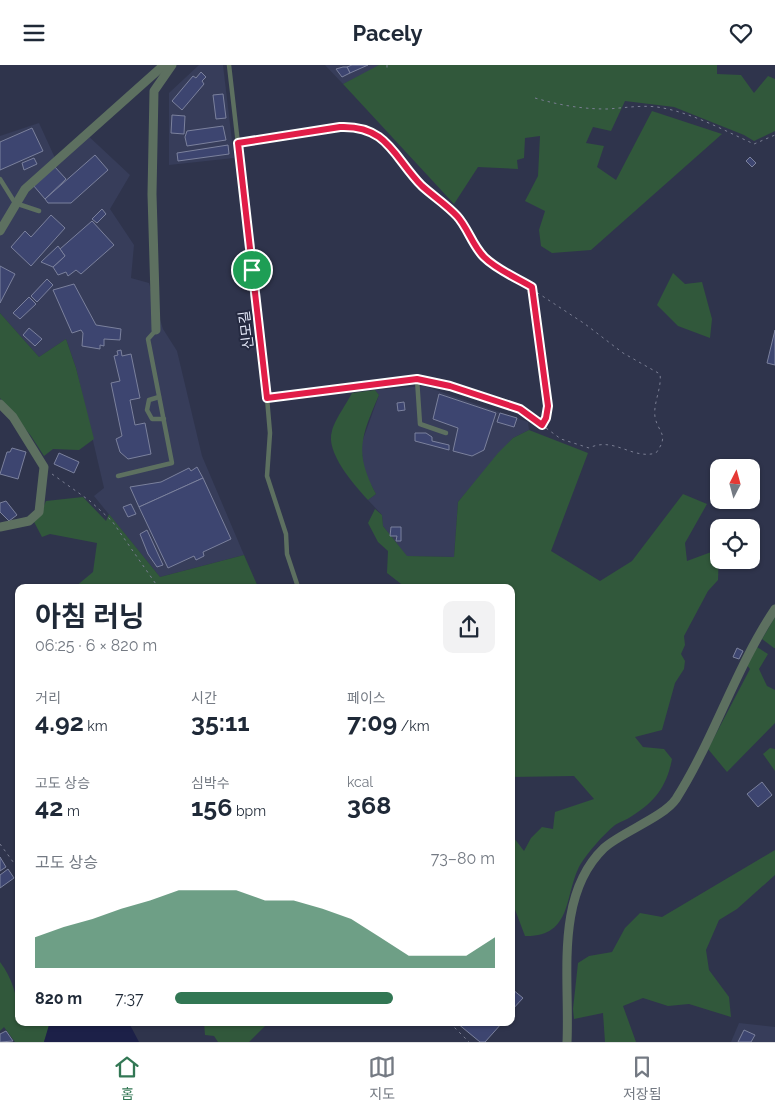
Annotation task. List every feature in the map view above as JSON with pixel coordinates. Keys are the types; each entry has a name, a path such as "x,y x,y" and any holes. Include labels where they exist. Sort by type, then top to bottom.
{"street":[{"path":"0,231 25,189 164,65"},
{"path":"156,330 152,194 154,91 172,65"},
{"path":"0,405 13,417 44,467 38,512 29,521 0,527"},
{"path":"567,1042 569,915 584,871 605,847 674,802 694,769 738,672 775,609"}],"lane":[{"name":"신모길","path":"229,65 267,398 270,433 267,476 286,534 287,554 297,584"},
{"path":"0,179 15,203 38,211"},
{"path":"118,476 172,463 148,339 156,330"},
{"path":"417,379 420,424 446,433"},
{"path":"159,397 149,400 148,416 157,421 164,419"}],"path":[{"path":"387,65 387,71"},
{"path":"534,98 570,108 658,107 709,124 754,144 775,135"},
{"path":"238,143 340,127 361,127 373,131 389,144 421,185 458,217 474,247 486,259 532,287 623,353 660,374 661,385 655,417 663,431 656,453 648,455 607,443 589,448 584,447 561,439 520,409 450,386 417,379 267,398"},
{"path":"532,287 548,406 546,418 542,425"},
{"path":"44,467 90,501 112,521 156,584"},
{"path":"0,844 15,865"},
{"path":"453,1026 469,1042"}],"shaded area":[{"path":"199,65 223,65 234,158 169,165 169,93"},
{"path":"325,65 379,65 379,67 343,84"},
{"path":"39,123 55,158 84,132 130,175 110,209 134,245 131,278 149,283 163,329 177,351 202,456 244,555 160,577 94,496 104,488 76,368 66,339 39,357 0,313 0,136"},
{"path":"424,386 528,422 529,430 513,438 458,502 454,557 406,556 383,526 382,515 368,500 376,494 364,472 361,445 379,395 375,390"},
{"path":"739,1023 775,1027 775,1042 731,1042"},
{"path":"49,1026 131,1026 139,1042 44,1042"}],"green space":[{"path":"379,65 717,65 717,74 741,75 754,93 768,76 775,79 775,131 754,141 744,135 674,107 625,101 611,131 593,127 586,143 604,146 597,167 616,180 652,111 722,134 591,250 552,253 541,246 539,230 545,211 525,201 538,176 540,136 525,138 524,158 517,160 518,169 478,167 454,204 343,84"},
{"path":"673,273 685,284 702,282 712,319 710,338 678,326 657,305"},
{"path":"0,313 39,357 66,339 76,368 94,439 79,450 53,449 44,456 31,436 0,398"},
{"path":"375,390 379,395 368,422 362,445 365,467 376,494 368,500 342,468 333,449 331,439 335,422 352,393"},
{"path":"529,430 588,453 551,551 600,581 632,561 683,494 707,504 685,543 687,561 710,552 710,569 718,569 718,580 708,591 684,636 685,645 681,654 685,661 684,669 675,683 662,730 635,737 643,747 664,749 672,759 663,785 648,804 615,825 587,855 575,877 564,912 552,930 525,936 515,910 515,839 524,851 531,838 542,827 553,829 555,812 594,799 574,776 515,777 515,584 401,584 387,573 388,551 378,542 368,523 375,509 382,515 383,526 407,556 454,557 458,502 498,453 513,438"},
{"path":"83,497 106,521 109,514 160,577 244,555 257,584 79,584 93,572 97,543 50,534 42,537 33,520 39,517 46,501"},
{"path":"775,617 775,648 774,648 762,639"},
{"path":"757,647 768,654 759,669 767,686 775,690 775,723 727,772 708,749 750,669 746,664"},
{"path":"770,748 775,749 775,771 763,754"},
{"path":"775,850 775,875 737,909 719,920 706,950 709,970 729,997 731,1017 689,1004 668,1006 643,998 623,1006 636,1042 605,1042 603,1013 574,1019 573,1009 578,963 589,956 612,952 625,928 640,913 662,917"},
{"path":"0,962 5,969 15,995 15,1026 49,1026 44,1042 15,1042 4,1027 0,1031"},
{"path":"204,1026 265,1026 249,1042 218,1042 214,1036 205,1035"}],"building":[{"path":"352,65 368,65 350,73 347,67"},
{"path":"347,67 350,73 342,77 336,69"},
{"path":"201,72 206,77 202,81 204,84 182,110 172,101 193,76 196,78"},
{"path":"223,94 226,118 216,119 213,95"},
{"path":"172,115 185,116 184,134 171,133"},
{"path":"223,126 226,140 187,146 185,137 187,131"},
{"path":"32,128 43,151 0,170 0,142"},
{"path":"228,145 229,154 178,161 177,153"},
{"path":"95,155 108,170 71,203 48,203 45,199"},
{"path":"750,157 756,163 752,167 746,161"},
{"path":"34,158 37,164 24,170 22,163"},
{"path":"54,166 66,179 45,199 33,185"},
{"path":"102,209 106,214 97,223 92,219"},
{"path":"51,215 65,228 31,266 11,247 25,231 31,237"},
{"path":"92,221 114,245 81,274 76,270 68,276 66,272 58,275 53,267 65,256 60,249"},
{"path":"58,246 65,256 53,267 41,262"},
{"path":"0,266 15,274 0,303"},
{"path":"47,279 53,285 37,302 31,296"},
{"path":"74,284 96,325 121,329 120,340 104,339 104,346 100,345 100,349 82,346 83,333 81,330 72,333 53,290"},
{"path":"29,297 36,304 20,319 13,313"},
{"path":"29,328 42,339 35,346 23,335"},
{"path":"775,330 775,365 767,363"},
{"path":"121,350 122,356 131,354 140,398 130,400 135,425 145,423 151,454 128,459 120,452 116,439 122,436 111,383 120,381 114,356 118,355 117,351"},
{"path":"439,394 496,413 484,450 472,456 453,451 458,428 433,419"},
{"path":"404,402 405,410 398,411 397,403"},
{"path":"500,413 517,418 514,427 497,422"},
{"path":"415,433 426,433 432,437 432,441 449,445 449,450 415,441"},
{"path":"12,448 26,452 18,479 0,474 7,452 10,452"},
{"path":"59,453 79,462 74,473 54,464"},
{"path":"197,467 203,478 139,507 130,487 161,482 189,468 191,471"},
{"path":"203,478 231,539 203,552 204,556 196,560 194,556 168,568 139,507"},
{"path":"6,501 17,515 9,521 0,512 0,503"},
{"path":"131,504 136,514 128,517 123,507"},
{"path":"391,527 401,527 401,541 396,541 397,536 390,536"},
{"path":"147,530 163,565 157,567 148,554 140,534"},
{"path":"737,648 743,651 739,659 733,657"},
{"path":"762,782 772,795 758,807 747,794"},
{"path":"0,857 6,867 0,871"},
{"path":"8,869 14,878 0,888 0,875"},
{"path":"515,991 523,998 515,1007"},
{"path":"461,1026 499,1026 485,1042 480,1042"},
{"path":"744,1030 755,1035 751,1042 738,1042"},
{"path":"6,1031 13,1041 0,1042 0,1034"}],"route":[{"path":"353,126 373,131 389,144 421,185 458,217 474,247 486,259 532,287 548,406 546,418 542,425 520,409 450,386 417,379 267,398 252,270 238,143 340,127 353,126"}]}
